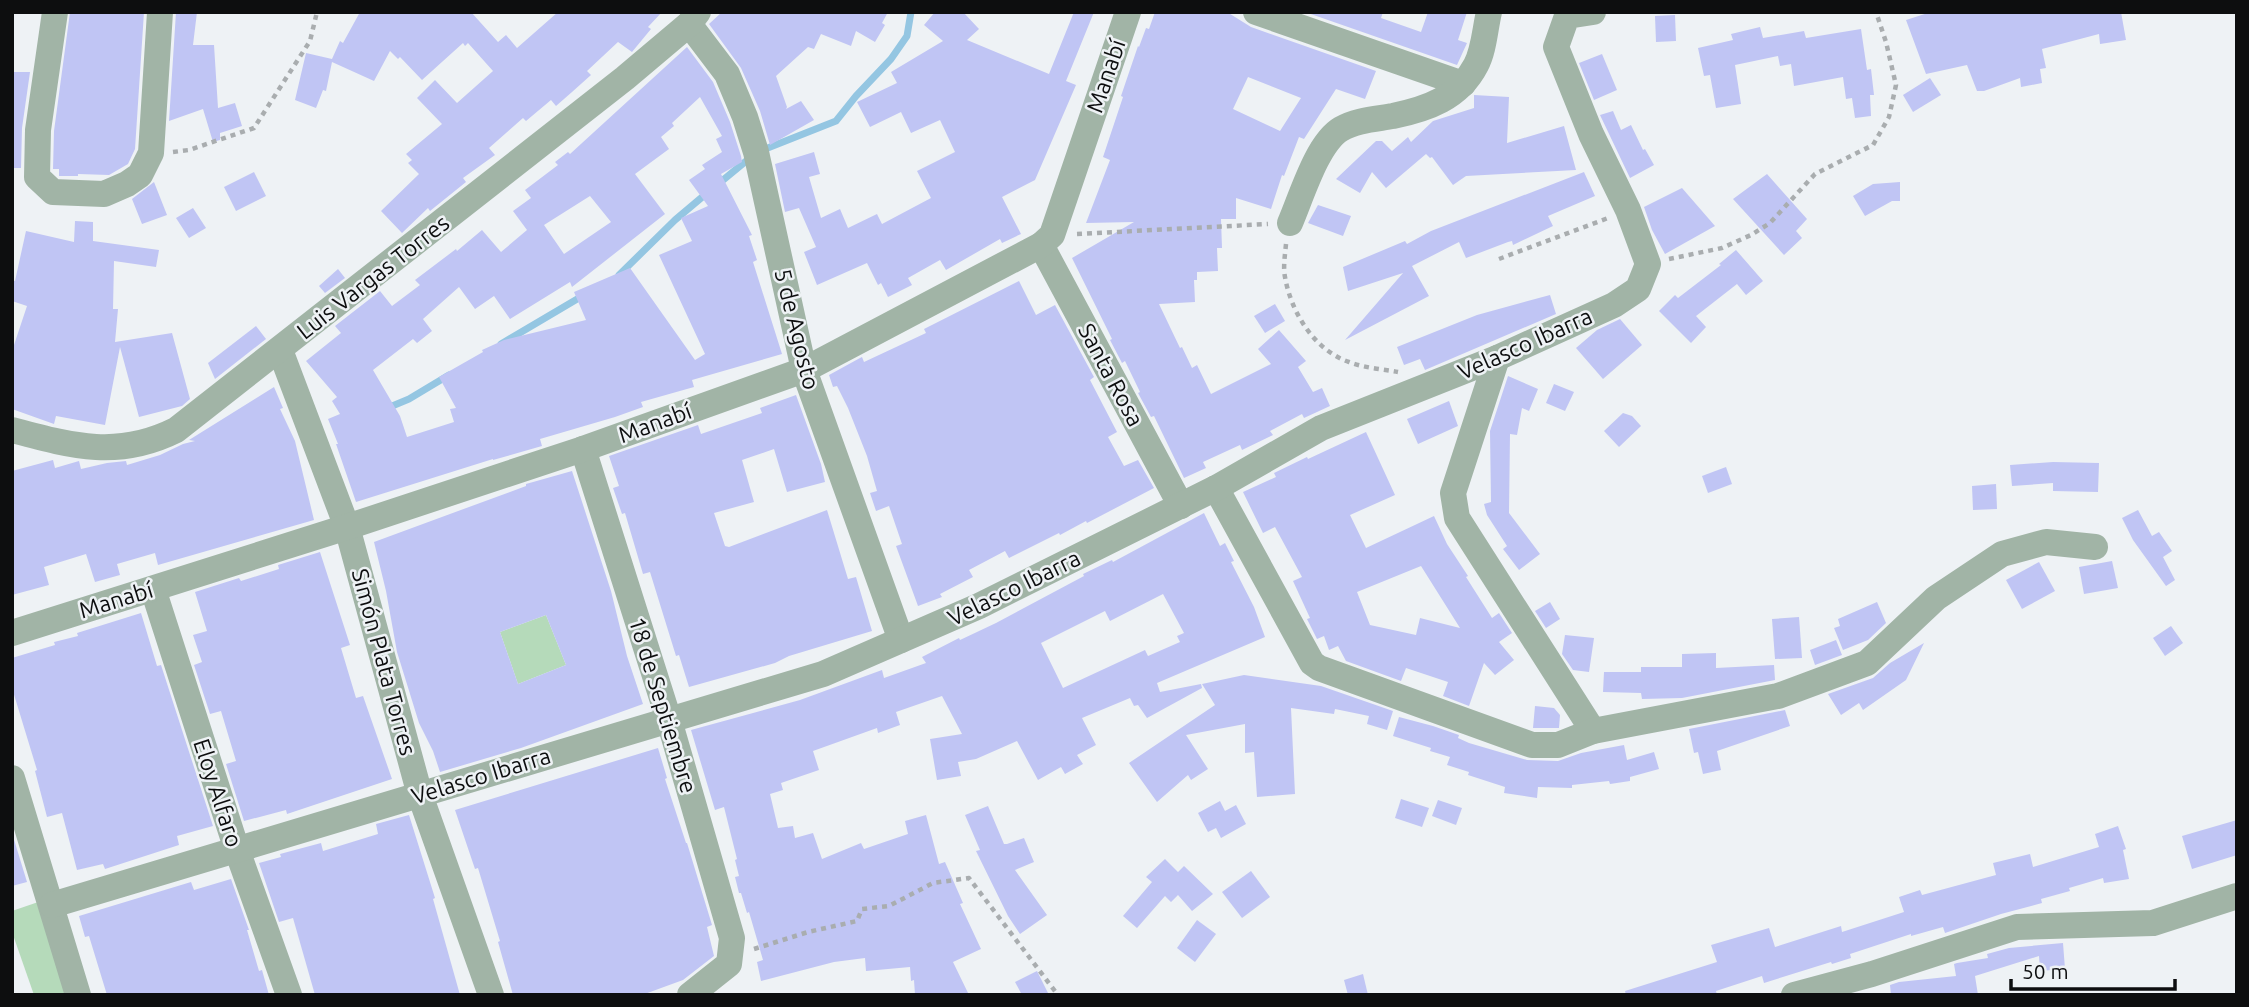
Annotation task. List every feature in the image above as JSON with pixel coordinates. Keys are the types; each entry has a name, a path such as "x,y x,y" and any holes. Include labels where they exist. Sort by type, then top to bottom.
{"street":[{"path":"55,12 38,130 37,177 53,192 104,194 127,184 140,174 151,153 160,12"},
{"name":"Manabí","path":"12,633 583,449 804,370 1046,240 1128,12"},
{"path":"1256,12 1463,84"},
{"path":"1290,223 1322,152 1339,130 1363,121 1422,110 1443,100 1463,84 1477,64 1489,12"},
{"path":"1593,12 1567,16 1556,47 1591,134 1628,210 1648,264"},
{"name":"Luis Vargas Torres","path":"12,430 102,449 153,442 176,430 625,78 693,18"},
{"name":"5 de Agosto","path":"693,18 727,74 745,117 756,152 804,370 901,640"},
{"name":"Santa Rosa","path":"1046,240 1181,506"},
{"name":"Velasco Ibarra","path":"52,905 823,674 979,606 1216,488 1321,428 1497,358 1614,305 1638,289 1648,264"},
{"name":"Simón Plata Torres","path":"280,350 347,527 420,795 491,995"},
{"path":"1497,358 1453,493 1457,518 1593,731"},
{"name":"18 de Septiembre","path":"583,449 669,720 732,938 729,964"},
{"path":"1216,488 1312,663 1532,745 1558,745 1593,731 1778,696 1867,663 1936,598 2002,554 2046,542 2095,547"},
{"name":"Eloy Alfaro","path":"153,589 237,850 289,995"},
{"path":"12,778 78,995"},
{"path":"1794,995 1871,974 2017,927 2153,923 2237,896"},
{"path":"690,995 729,964"}],"path":[{"path":"151,153 189,150 254,128 310,41 317,12"},
{"path":"1648,264 1722,248 1751,235 1770,223 1815,174 1873,145 1889,117 1896,85 1876,12"},
{"path":"1499,259 1628,210"},
{"path":"1046,240 1290,223 1284,274 1292,307 1313,336 1329,353 1349,363 1403,373"},
{"path":"729,964 759,947 857,921 862,909 889,906 933,883 969,878 1058,995"}],"green space":[{"path":"546,615 566,665 518,684 500,632"},
{"path":"47,899 74,995 34,995 12,932 12,911"}],"building":[{"path":"70,12 144,12 135,149 128,164 109,175 59,176 59,169 53,169 54,131"},
{"path":"176,12 197,12 193,45 214,45 218,108 235,103 242,126 220,133 220,140 213,142 203,109 169,121"},
{"path":"360,12 471,12 498,42 506,35 517,48 558,12 662,12 648,27 651,29 632,52 618,42 587,71 591,75 572,92 556,106 551,100 526,121 523,118 489,148 495,155 463,178 466,182 430,211 428,208 402,233 381,211 419,174 408,163 412,160 406,154 442,124 417,98 435,80 457,103 493,71 468,43 465,46 463,43 422,80 400,57 398,59 390,51 374,81 332,62 326,91 323,90 316,108 295,100 306,53 332,59 340,41 343,43"},
{"path":"722,12 888,12 882,23 885,25 875,42 856,31 851,46 821,34 814,49 808,47 776,76 786,109 801,101 814,120 770,145 760,111 741,68 709,24"},
{"path":"935,12 963,12 979,29 967,40 1049,74 1074,12 1094,12 1066,81 1076,85 1035,180 1002,197 1021,234 1002,243 1000,239 946,270 940,260 908,278 912,285 888,297 881,283 878,285 867,263 817,285 804,252 816,247 799,208 785,212 775,164 814,152 820,174 809,177 821,218 840,209 848,228 877,214 882,224 931,198 917,171 955,152 940,120 911,133 901,112 870,127 857,102 897,83 891,72 943,41 924,25"},
{"path":"1155,12 1227,12 1251,27 1376,71 1365,99 1336,89 1304,139 1299,137 1271,209 1236,198 1236,219 1221,219 1222,248 1217,248 1218,271 1197,272 1197,280 1194,280 1195,302 1159,304 1180,348 1182,347 1192,368 1197,365 1211,394 1271,364 1258,349 1279,330 1306,361 1298,367 1313,392 1322,388 1330,406 1304,418 1302,414 1270,431 1273,435 1242,450 1240,445 1203,462 1206,468 1184,478 1154,416 1151,417 1138,393 1140,392 1125,361 1122,363 1110,340 1112,339 1072,258 1134,222 1086,223 1110,160 1103,157 1123,97 1121,96 1138,46 1146,28 1149,29","holes":["1248,77 1301,98 1280,131 1233,109"]},
{"path":"1305,12 1383,12 1381,18 1421,32 1428,12 1467,12 1458,40 1467,43 1457,65"},
{"path":"1931,12 2121,12 2126,40 2100,44 2099,34 2042,49 2046,68 2040,69 2042,83 2021,87 2020,78 1977,91 1967,65 1926,74 1906,20"},
{"path":"1675,15 1676,41 1656,42 1655,16"},
{"path":"1760,27 1763,38 1804,31 1806,38 1861,29 1874,95 1870,95 1871,116 1855,118 1852,98 1846,99 1843,77 1794,86 1791,64 1780,66 1778,56 1735,65 1741,104 1716,108 1710,75 1704,76 1698,48 1733,40 1731,34"},
{"path":"687,47 713,82 741,156 742,162 721,174 752,235 749,236 757,260 753,262 782,354 692,380 694,387 641,402 643,407 540,439 542,446 356,502 328,419 340,414 332,401 337,397 306,361 341,333 335,326 380,291 392,306 420,285 415,280 482,230 501,252 527,230 513,211 531,198 525,190 558,165 555,162 568,152 570,154","holes":["700,97 722,136 716,139 722,152 702,165 705,169 689,180 708,206 681,218 692,241 659,255 705,354 695,360 630,268 574,292 586,320 504,340 482,350 483,352 439,377 456,408 450,409 454,422 407,437 400,416 373,370 413,339 417,343 432,331 423,319 459,287 475,309 494,296 510,319 570,282 572,287 665,214 635,174 669,149 661,137","590,196 611,222 564,254 544,225"]},
{"path":"1602,54 1617,90 1594,100 1579,63"},
{"path":"12,72 30,72 22,128 21,168 12,168"},
{"path":"1930,78 1941,95 1913,112 1903,95"},
{"path":"1474,95 1509,97 1507,143 1564,126 1576,170 1466,176 1453,185 1432,157 1426,154 1386,188 1372,172 1360,193 1336,179 1376,141 1382,141 1392,151 1408,137 1411,142 1433,121 1474,108"},
{"path":"1613,111 1621,130 1631,125 1654,165 1630,178 1600,115"},
{"path":"254,172 266,196 236,211 224,187"},
{"path":"1584,172 1595,196 1548,216 1553,226 1513,245 1512,241 1508,242 1466,258 1459,242 1412,266 1429,296 1345,340 1403,273 1348,291 1343,267"},
{"path":"1767,174 1807,219 1796,231 1802,238 1784,255 1733,199"},
{"path":"154,182 167,215 142,224 132,199"},
{"path":"1900,182 1900,201 1892,201 1865,216 1853,196 1873,184"},
{"path":"1682,188 1715,226 1665,254 1644,207"},
{"path":"1318,205 1351,216 1343,236 1308,223"},
{"path":"193,208 206,228 189,238 176,218"},
{"path":"75,221 93,222 93,241 159,250 156,267 114,261 113,309 118,309 115,342 172,333 190,399 182,406 139,417 120,347 105,425 56,416 54,424 12,409 12,351 27,306 12,301 12,280 15,281 26,231 74,242"},
{"path":"1736,250 1763,281 1746,295 1737,284 1696,316 1706,327 1691,343 1659,311 1675,295 1678,298"},
{"path":"338,269 345,278 325,293 319,286"},
{"path":"1019,281 1036,315 1055,305 1094,377 1090,380 1117,432 1108,437 1124,466 1138,460 1154,488 1087,523 1086,521 1060,535 1059,533 1009,558 1005,551 969,570 973,577 940,594 942,597 918,606 896,546 902,544 889,506 876,511 870,493 877,491 867,456 848,408 837,386 833,387 829,375 862,357 864,362 926,333 924,329"},
{"path":"1550,295 1556,314 1425,370 1420,359 1404,365 1397,347 1477,315"},
{"path":"1275,304 1285,321 1265,333 1254,316"},
{"path":"1620,319 1642,345 1603,379 1576,348 1597,330"},
{"path":"256,326 266,339 215,379 208,363"},
{"path":"1508,376 1538,389 1529,411 1522,408 1517,435 1510,434 1509,513 1540,554 1519,570 1503,549 1507,546 1487,515 1484,504 1491,502 1490,431"},
{"path":"1554,384 1574,392 1565,411 1546,403"},
{"path":"274,387 283,408 280,409 295,441 314,520 158,565 155,553 117,564 120,575 95,582 86,554 44,567 49,585 12,595 12,471 53,460 55,468 79,461 81,469 126,461 127,465 160,455 195,441 189,440"},
{"path":"796,395 825,482 787,492 774,449 742,460 754,502 714,513 725,546 729,547 827,510 848,579 856,577 872,631 789,656 775,663 689,687 679,655 676,656 650,572 643,574 625,513 622,514 613,488 619,486 609,456 698,425 701,434 762,413 760,408"},
{"path":"1449,401 1458,426 1418,444 1407,419"},
{"path":"1623,413 1632,416 1641,426 1619,447 1604,431"},
{"path":"1366,432 1395,495 1350,515 1366,548 1434,516 1447,544 1492,618 1499,613 1512,633 1499,642 1514,660 1495,675 1484,663 1469,706 1443,696 1448,682 1406,668 1401,681 1346,661 1338,646 1329,650 1324,636 1317,639 1293,581 1302,577 1275,527 1263,533 1243,492 1276,477 1274,473 1307,457 1308,459","holes":["1421,566 1460,628 1420,618 1416,635 1370,625 1357,592"]},
{"path":"2099,463 2098,492 2053,491 2053,483 2012,486 2010,465"},
{"path":"1726,467 1732,484 1708,493 1702,476"},
{"path":"572,471 611,591 627,656 643,704 521,748 440,772 419,723 397,652 374,542 526,484","holes":["546,615 566,665 518,684 500,632"]},
{"path":"1996,484 1997,509 1973,510 1972,486"},
{"path":"2138,510 2152,536 2159,532 2172,551 2163,557 2175,580 2166,586 2133,540 2122,518"},
{"path":"1204,513 1220,546 1225,543 1234,561 1231,562 1254,607 1265,637 1157,683 1160,692 1201,684 1202,688 1147,718 1138,705 1134,706 1130,698 1082,718 1096,745 1077,755 1083,764 1065,774 1061,767 1038,780 1017,741 976,759 958,762 961,776 937,780 930,739 962,734 942,696 896,712 900,725 878,733 877,728 813,751 819,770 781,783 783,790 770,794 778,828 793,826 795,838 813,833 822,859 861,843 864,849 908,834 905,821 926,815 939,864 945,862 963,903 960,904 981,949 953,962 969,995 915,995 910,967 866,971 865,958 834,962 761,981 757,962 763,960 749,912 747,913 739,893 735,877 739,876 735,860 737,859 724,807 715,810 691,730 800,700 882,670 884,678 926,663 922,657 996,623 1084,576 1083,574 1112,560 1113,562","holes":["1163,594 1184,633 1177,636 1180,642 1148,656 1145,650 1063,688 1041,643 1105,611 1110,621"]},
{"path":"320,552 350,645 341,648 356,698 363,696 392,779 287,814 286,810 244,821 226,764 236,761 221,711 210,714 194,665 202,662 193,635 207,631 195,592 279,569 278,565"},
{"path":"2112,561 2118,588 2084,594 2079,567"},
{"path":"2039,562 2055,591 2022,609 2006,580"},
{"path":"1550,602 1560,619 1546,628 1535,611"},
{"path":"1877,602 1886,623 1868,640 1843,650 1834,628 1840,626 1838,619"},
{"path":"141,613 157,666 161,665 213,826 177,836 179,845 105,869 103,864 77,870 62,813 47,817 35,771 37,770 12,688 12,658 55,645 54,642 78,636 77,633"},
{"path":"1799,617 1802,658 1775,659 1772,619"},
{"path":"2171,626 2183,643 2165,656 2153,638"},
{"path":"1565,635 1594,638 1589,672 1573,670 1562,654"},
{"path":"1836,640 1842,655 1815,665 1810,650"},
{"path":"1924,643 1906,680 1863,710 1859,703 1841,715 1828,694 1873,678 1890,663"},
{"path":"1716,653 1716,668 1774,665 1775,680 1682,698 1642,699 1641,693 1603,692 1604,672 1641,672 1641,667 1682,667 1682,654"},
{"path":"1244,675 1321,686 1393,711 1387,730 1367,724 1369,716 1335,709 1334,714 1291,708 1295,794 1257,797 1254,752 1245,753 1245,724 1186,735 1208,769 1191,780 1188,775 1157,802 1129,763 1215,705 1202,684"},
{"path":"1535,706 1554,708 1560,715 1559,728 1533,728"},
{"path":"1785,710 1790,726 1717,751 1721,770 1703,774 1698,752 1694,753 1689,729"},
{"path":"1399,717 1459,735 1458,738 1469,743 1527,760 1558,761 1581,753 1624,745 1627,760 1654,752 1659,769 1630,777 1630,781 1610,784 1609,781 1572,785 1572,788 1538,787 1537,798 1504,793 1505,787 1447,765 1450,757 1393,736"},
{"path":"658,748 667,778 665,779 712,925 707,927 714,956 683,980 642,995 513,995 478,868 475,869 455,810"},
{"path":"1401,799 1429,808 1422,827 1395,818"},
{"path":"1438,800 1462,808 1456,825 1432,816"},
{"path":"1220,801 1225,811 1236,805 1246,824 1221,838 1216,828 1208,832 1198,813"},
{"path":"988,806 1004,844 1024,838 1034,862 1015,870 1047,915 1020,934 1008,916 976,851 980,850 965,815"},
{"path":"409,815 435,898 433,899 460,995 315,995 293,918 279,922 259,863 281,857 280,854 321,843 323,851 378,834 376,824"},
{"path":"2237,820 2237,855 2192,869 2182,836"},
{"path":"2118,826 2126,849 2123,850 2129,879 2104,883 2103,878 2041,899 2042,903 1945,933 1943,927 1911,934 1850,954 1851,958 1832,964 1831,962 1764,983 1762,976 1716,991 1717,995 1626,995 1625,991 1717,962 1711,945 1769,928 1775,947 1841,926 1842,932 1904,912 1899,897 1920,890 1922,895 1996,875 1993,863 2030,854 2033,867 2099,847 2095,834"},
{"path":"12,833 27,882 12,886"},
{"path":"1165,859 1178,872 1184,866 1213,894 1192,911 1178,895 1171,902 1165,896 1137,928 1123,916 1152,882 1146,877"},
{"path":"1251,871 1270,897 1242,918 1222,892"},
{"path":"231,879 269,995 107,995 89,936 85,937 79,916 191,882 194,890"},
{"path":"1197,920 1216,934 1195,962 1177,948"},
{"path":"2063,943 2065,969 2040,971 2039,956 1975,976 1978,995 1891,995 1890,985 1899,982 1956,976 1954,964 1957,963 1988,958 1987,954 2009,948"},
{"path":"1037,971 1049,995 1022,995 1015,982"},
{"path":"1363,974 1368,995 1348,995 1344,980"}],"waterway":[{"path":"760,151 836,121 891,59 907,36 911,12"},
{"path":"717,185 751,157"},
{"path":"619,275 707,193"},
{"path":"501,344 584,295"},
{"path":"385,409 409,399 449,375"}]}
